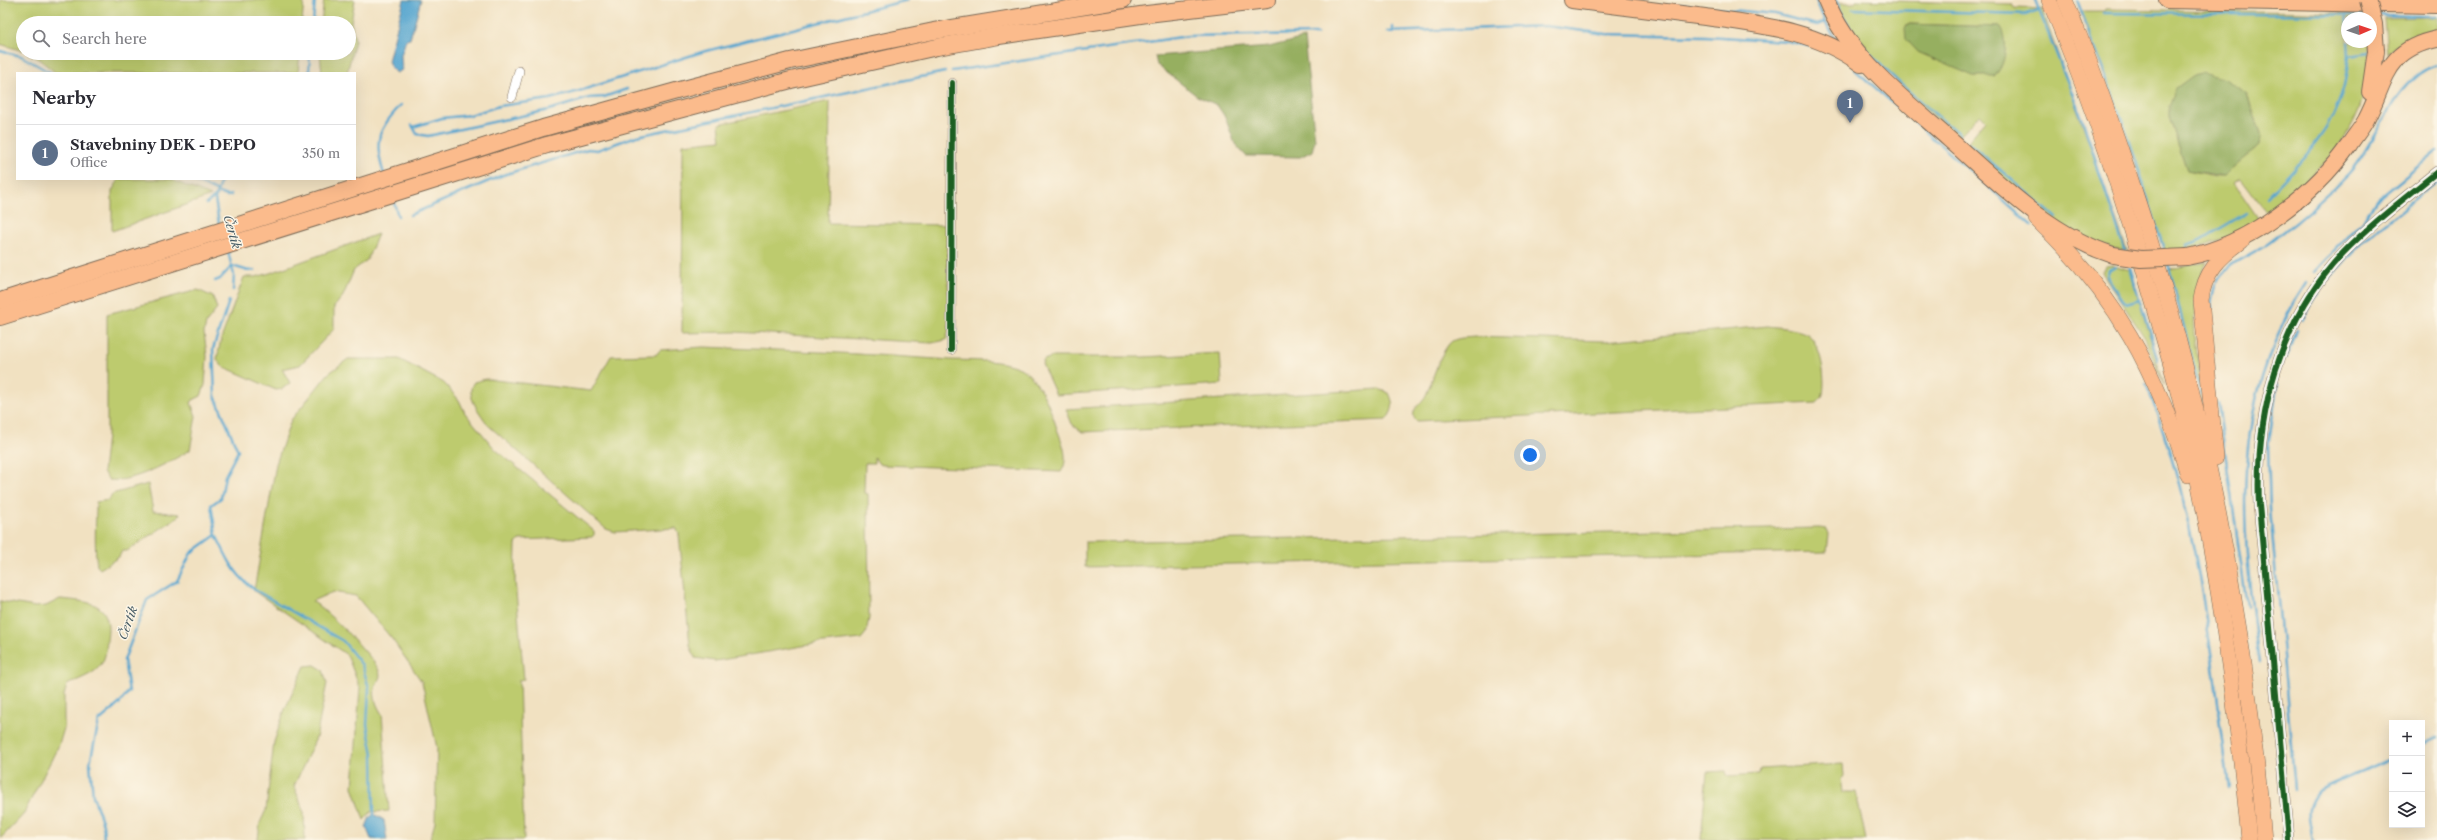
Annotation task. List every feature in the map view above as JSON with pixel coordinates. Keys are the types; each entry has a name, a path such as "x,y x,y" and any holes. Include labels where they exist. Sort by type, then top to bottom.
{"highway":[{"path":"232,236 383,179 543,128 790,61 992,20 1123,0"},
{"path":"0,301 232,236 406,190 554,143 791,80 937,47 1147,14 1267,0"},
{"path":"1572,0 1774,26 1808,36 1847,54 1896,91"},
{"path":"1826,0 1836,21 1855,49 1896,91 2001,186 2081,266 2107,298 2133,338 2170,418 2212,556"},
{"path":"2049,0 2097,124 2133,233 2180,399 2212,556 2235,705 2249,840"},
{"path":"2065,0 2111,120 2152,244 2193,397 2224,543 2244,665 2264,840"},
{"path":"2167,0 2437,5"},
{"path":"2356,133 2373,82 2376,51 2374,24 2368,0"},
{"path":"2224,543 2201,300 2205,281 2215,264 2301,195 2326,172 2365,121 2378,88 2396,60 2411,46 2437,39"},
{"path":"2001,186 2050,224 2075,240 2112,255 2149,259 2187,257 2216,250 2258,229"},
{"path":"0,317 203,244"}],"street":[{"path":"512,97 519,71"},
{"path":"951,350 952,83"},
{"path":"2289,840 2259,505 2259,456 2267,399 2271,382 2286,344 2310,297 2327,273 2365,232 2437,172"}],"green space":[{"path":"0,0 304,0 303,16 16,16 16,49 0,44"},
{"path":"324,0 355,0 352,16 322,16"},
{"path":"1856,0 2012,4 2014,8 2042,9 2127,251 2103,245 2081,236 2060,224 2020,194 1965,145 1986,120 1980,114 1957,138 1940,123 1875,59 1848,23 1836,3 1855,3","holes":["1906,25 1999,27 2002,29 1978,77 1918,52"]},
{"path":"2105,9 2341,13 2341,48 2369,48 2364,94 2358,113 2349,130 2326,161 2297,188 2266,212 2241,179 2234,183 2258,218 2258,222 2234,237 2165,255 2118,113 2080,11 2104,11","holes":["2247,94 2261,138 2258,147 2224,176 2216,176 2187,170 2169,117"]},
{"path":"2437,17 2437,30 2415,34 2387,53 2384,18"},
{"path":"1908,24 2001,27 2005,38 2004,60 1998,72 1994,76 1973,76 1918,52 1906,39 1905,28"},
{"path":"1304,38 1315,140 1312,151 1300,157 1246,156 1235,144 1225,117 1217,105 1197,96 1157,65 1155,56 1269,47"},
{"path":"40,60 299,60 298,72 55,72"},
{"path":"321,60 350,60 347,72 322,72"},
{"path":"2201,73 2225,79 2247,94 2261,138 2258,147 2224,176 2187,170 2169,117 2169,106 2176,88 2194,75"},
{"path":"830,101 828,223 947,225 949,330 946,340 932,343 734,332 682,333 683,144 721,140 719,124"},
{"path":"118,180 172,180 211,196 112,231 112,191"},
{"path":"378,234 367,260 354,270 343,296 334,307 334,329 300,365 282,369 290,383 282,389 276,390 222,366 217,359 221,339 244,277 256,277 270,273"},
{"path":"2207,262 2200,279 2194,316 2204,411 2169,269"},
{"path":"2113,265 2130,270 2164,385 2145,338 2103,274 2102,271 2106,266"},
{"path":"198,290 213,297 217,309 206,323 204,333 207,356 205,385 201,396 193,400 191,403 196,416 190,450 151,471 129,478 109,480 103,472 107,436 107,314"},
{"path":"1768,326 1798,330 1807,334 1812,339 1820,355 1824,383 1822,398 1817,403 1416,421 1414,417 1416,407 1426,395 1445,349 1451,342 1457,339 1475,337 1605,341"},
{"path":"703,347 986,361 1012,365 1027,373 1033,379 1043,395 1063,445 1065,456 1064,467 1061,472 883,465 879,464 874,457 874,463 865,463 864,493 868,494 869,618 866,633 861,639 814,644 715,661 695,658 690,645 679,534 676,528 615,532 606,529 488,425 472,398 471,387 474,382 486,379 591,391 611,356 656,355 660,350"},
{"path":"1220,353 1222,384 1056,395 1042,364 1044,360 1052,357 1144,357"},
{"path":"348,359 399,359 444,383 459,400 465,413 495,449 594,531 594,535 592,537 519,540 516,544 515,581 524,679 519,680 524,840 430,840 435,822 437,748 422,682 392,639 356,596 333,592 312,601 338,623 359,645 376,665 380,674 376,686 375,698 382,714 389,811 371,812 364,820 353,787 360,688 347,655 254,591 276,464 291,420 328,374"},
{"path":"1379,389 1389,393 1392,400 1392,410 1386,420 1082,432 1072,424 1066,409"},
{"path":"148,484 153,511 180,514 127,551 122,551 119,557 100,569 97,566 95,534 96,502 109,500 112,494"},
{"path":"1827,529 1829,534 1827,552 1085,567 1085,542"},
{"path":"60,599 90,603 103,611 107,618 108,627 105,654 103,661 96,670 67,685 64,695 64,728 59,745 23,815 0,839 0,601 35,607 46,606"},
{"path":"315,665 323,670 327,683 316,738 294,786 304,813 305,840 258,840 260,823 266,810 274,742 285,709 305,666"},
{"path":"1843,764 1844,777 1841,778 1843,792 1856,792 1866,840 1701,840 1707,772 1726,771 1727,776 1759,774 1760,769"}],"water":[{"path":"404,0 421,0 410,39 406,40 401,55 402,70 397,73 391,68 388,61"},
{"path":"374,814 384,820 387,840 371,839 366,827 370,817"}],"waterway":[{"name":"Čertík","path":"314,16 315,0"},
{"path":"413,127 442,118 470,115 499,106 550,99 702,52 908,0"},
{"path":"1816,0 1825,22 1835,37"},
{"path":"1836,0 1845,19 1873,56 1907,90 1959,134"},
{"path":"2035,0 2082,118 2125,252"},
{"path":"2077,0 2128,136 2165,253"},
{"path":"1677,5 1775,14 1817,25 1825,22"},
{"path":"1853,9 2026,14 2039,10"},
{"path":"2103,13 2341,15"},
{"path":"2377,15 2437,16"},
{"path":"1387,32 1546,26 1606,34 1705,36 1786,41 1809,46"},
{"path":"952,71 1188,36 1317,34"},
{"path":"2348,48 2349,56 2369,53"},
{"path":"0,51 16,55"},
{"path":"2267,197 2312,148 2331,120 2343,89 2349,56"},
{"path":"28,60 49,72"},
{"name":"Čertík","path":"309,72 310,60"},
{"path":"2210,318 2214,290 2221,275 2231,265 2269,243 2310,210 2340,182 2359,160 2398,96 2409,83 2422,72 2437,65"},
{"path":"1854,69 2032,225"},
{"path":"410,215 503,175 588,149 597,150 637,136 945,72"},
{"path":"412,125 417,134 428,136 549,110 589,98 604,97 627,89"},
{"path":"384,174 378,144 387,121 401,105"},
{"path":"1969,143 2056,218"},
{"path":"2314,272 2360,223 2377,200 2437,151"},
{"path":"193,180 216,191"},
{"name":"Čertík","path":"219,224 215,199 221,180"},
{"path":"2328,280 2363,241 2437,182"},
{"path":"216,192 227,196 231,195"},
{"path":"206,204 215,197"},
{"path":"393,199 398,216"},
{"path":"2188,250 2187,245 2201,240 2246,213"},
{"name":"Čertík","path":"228,252 234,275 233,290"},
{"path":"2128,262 2158,360"},
{"path":"2168,263 2201,395"},
{"name":"Čertík","path":"215,281 220,279 232,266 249,271 255,270"},
{"path":"2115,266 2109,270 2107,276 2122,300 2126,303 2140,299"},
{"path":"2259,663 2248,563 2245,515 2246,467 2252,421 2263,375 2281,329 2306,283"},
{"path":"2302,320 2319,293"},
{"name":"Čertík","path":"104,840 103,824 93,796 90,763 99,721 119,704 129,691 124,660 147,600 177,581 191,553 216,535 211,505 221,498 225,476 238,451 215,396 213,349 229,301"},
{"path":"2286,359 2297,330"},
{"path":"2146,384 2164,433 2190,532 2209,634 2229,788"},
{"path":"2277,385 2268,448 2270,509 2295,790"},
{"path":"2218,403 2247,606"},
{"path":"216,535 232,566 241,578 255,590 343,641 362,665 369,688 367,725 373,754 374,816"},
{"path":"2425,743 2437,737"},
{"path":"2313,840 2309,819 2309,807 2320,790 2389,759"}],"cycle path":[{"path":"951,350 952,83"},
{"path":"2289,840 2259,505 2261,437 2267,403 2276,370 2287,339 2302,308 2321,280 2343,253 2365,231 2437,172"}],"place":[{"name":"Stavebniny DEK - DEPO","path":"1850,123"}]}
